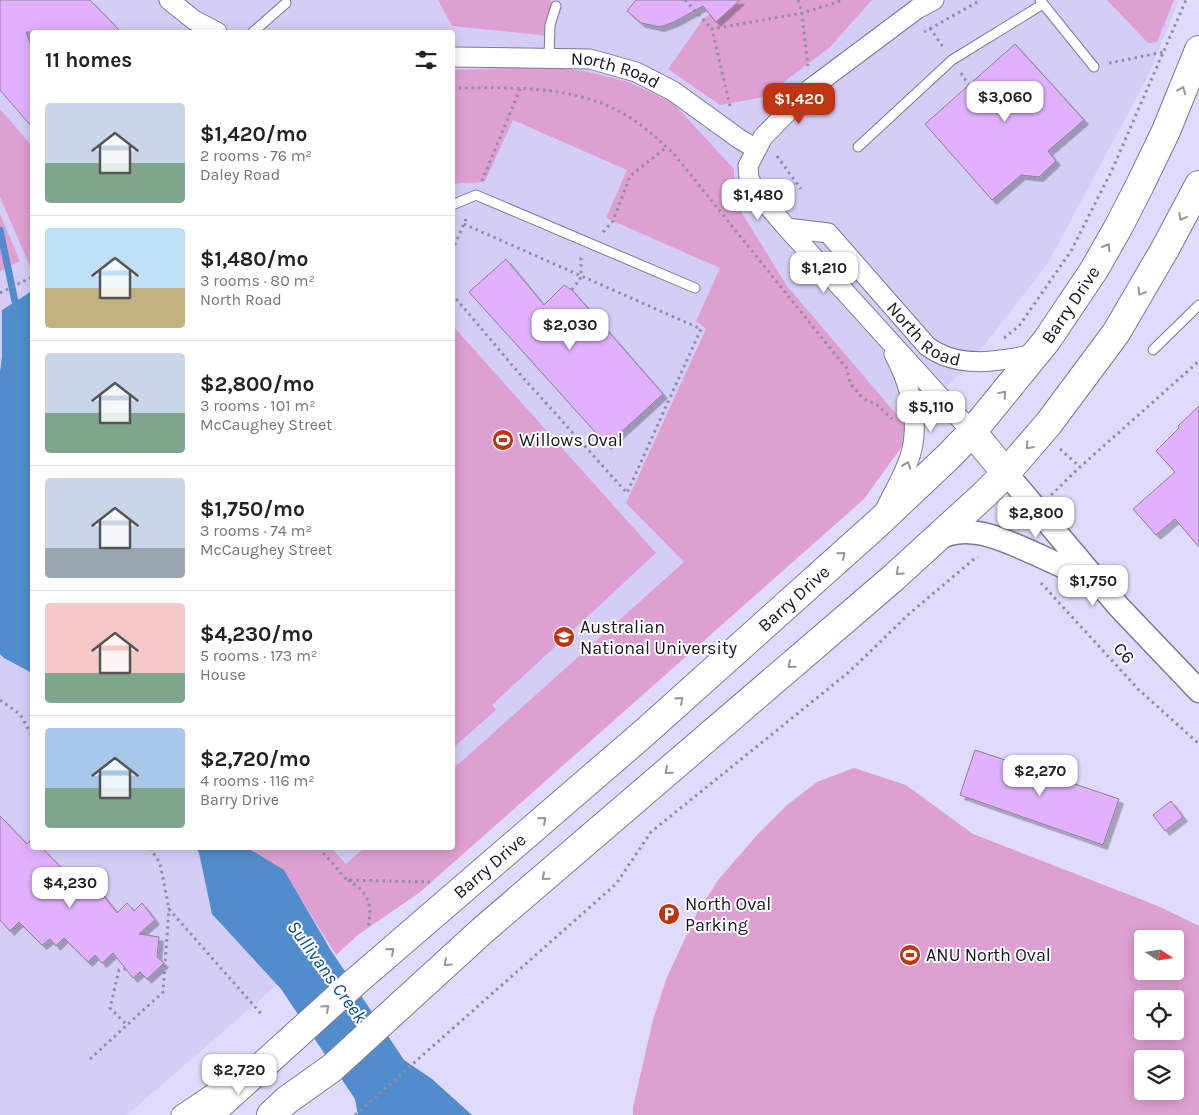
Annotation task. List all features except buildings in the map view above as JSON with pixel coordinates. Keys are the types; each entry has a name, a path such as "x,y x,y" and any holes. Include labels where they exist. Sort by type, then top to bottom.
{"main road":[{"name":"Barry Drive","path":"208,1115 288,1041 644,732 877,524 972,432 1036,354 1094,270 1119,226 1166,130 1199,50"},
{"path":"271,1115 287,1100 332,1068 483,930 936,540 1006,473 1053,418 1116,333 1142,290 1199,185"},
{"path":"972,432 1006,473"},
{"path":"257,1115 332,1068"},
{"path":"294,1115 313,1096 332,1068"}],"street":[{"path":"169,0 194,20 213,30"},
{"path":"760,143 810,89 917,10 934,0"},
{"name":"North Road","path":"455,57 590,59 636,72 673,90 738,138 760,143 748,166 749,178 755,191 972,432"},
{"name":"North Road","path":"787,228 828,233 927,346 935,352 952,358 982,362 1036,354"},
{"name":"North Road","path":"877,524 904,473 914,437 908,386 886,338"},
{"path":"1006,473 1096,582 1199,691"},
{"path":"936,540 954,533 986,534 1004,540 1096,582"},
{"path":"181,1115 288,1041"}],"lane":[{"path":"858,147 952,60 1041,2 1094,67"},
{"path":"255,30 286,3"},
{"path":"549,58 550,25 556,6"},
{"path":"455,204 476,195 695,288"},
{"path":"1153,350 1199,305"}],"path":[{"path":"685,0 712,29 738,138"},
{"path":"798,0 802,13 810,89"},
{"path":"712,29 802,13 844,0"},
{"path":"930,28 981,0"},
{"path":"998,342 1020,326 1071,251 1112,170 1186,0"},
{"path":"1094,67 1165,51"},
{"path":"455,88 520,88 562,92 593,100 623,114 650,132 674,154 847,369 850,383 859,394 864,399 877,405 896,423"},
{"path":"455,244 520,88"},
{"path":"760,143 801,189"},
{"path":"613,220 630,176 667,147"},
{"path":"455,298 518,372 626,493 700,329 464,224"},
{"path":"572,290 580,277 581,258"},
{"path":"0,293 30,278"},
{"path":"1054,492 1199,361"},
{"path":"355,1115 616,884 651,832 849,672 910,614 974,559 981,556"},
{"name":"C6","path":"1041,582 1139,690 1199,744"},
{"path":"0,700 20,714 30,732"},
{"path":"90,1059 163,992 169,909 160,863 151,850"},
{"path":"321,850 347,880 357,886 367,897 370,906 368,927"},
{"path":"347,880 430,882"},
{"path":"169,909 263,1016"},
{"path":"126,969 119,970 110,1008 127,1025"}],"shaded area":[{"name":"Australian National University","path":"0,0 1179,0 1147,78 1048,263 972,361 900,442 455,830 455,30 30,30 30,850 433,850 127,1115 0,1115"},
{"path":"438,0 550,0 556,6 550,36 452,26"},
{"path":"740,0 872,0 830,47 764,97 720,105 668,69 704,18 710,14 716,22"},
{"path":"1107,0 1174,0 1157,42 1148,43"},
{"path":"540,67 584,71 629,82 673,103 734,169 734,200 787,286 908,428 903,445 864,499 419,893 359,934 336,955 284,871 251,850 333,850 346,864 362,850 455,850 455,767 684,562 626,503 706,329 696,321 720,268 606,218 627,170 513,120 485,181 455,184 455,70"},
{"path":"0,109 30,144 30,266 0,197"},
{"path":"0,214 20,261 0,271"},
{"name":"Willows Oval","path":"455,328 656,553 492,705 496,710 455,746"},
{"name":"ANU North Oval","path":"854,768 906,785 973,834 1158,906 1199,926 1199,1115 633,1115 633,1107 653,1020 667,977 698,911 719,879 757,835 787,805 817,782"}],"water":[{"path":"30,292 30,672 0,654 0,372 2,357 2,310"},
{"path":"197,850 251,850 284,870 330,949 404,1060 432,1079 472,1115 358,1115 355,1099 281,989 212,914"}],"waterway":[{"name":"Sullivans Creek","path":"0,230 17,311"}],"place":[{"name":"Willows Oval","path":"503,440"},
{"name":"Australian National University","path":"564,637"},
{"name":"North Oval Parking","path":"669,914"},
{"name":"ANU North Oval","path":"910,955"}]}
